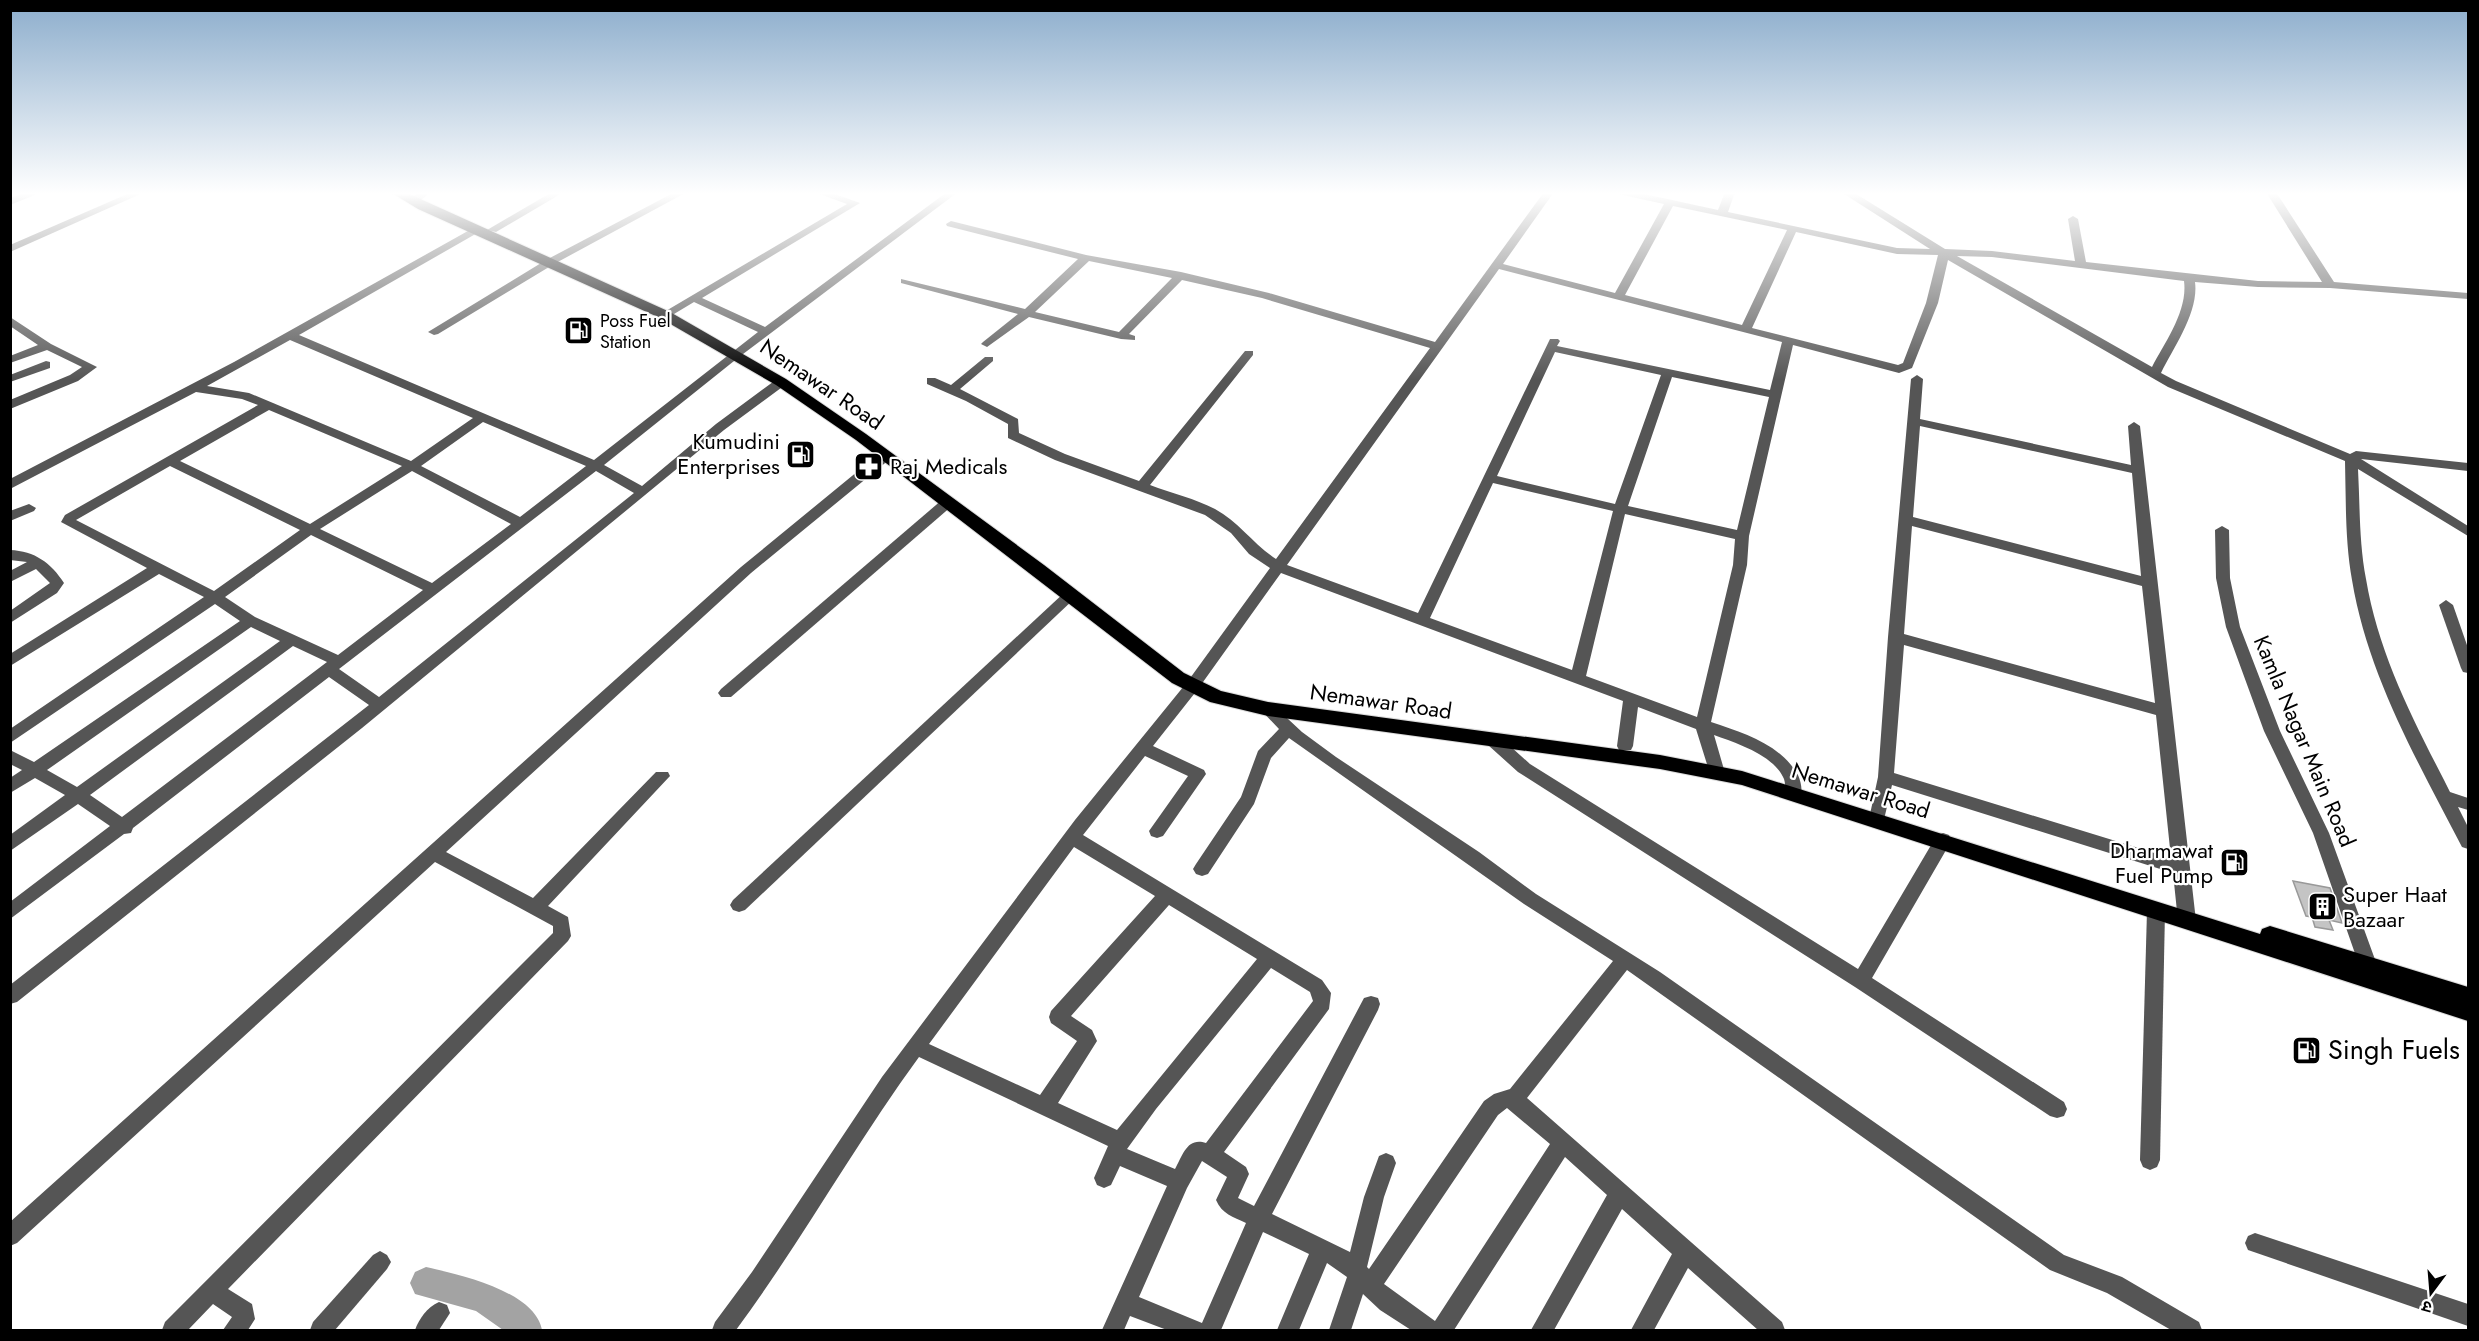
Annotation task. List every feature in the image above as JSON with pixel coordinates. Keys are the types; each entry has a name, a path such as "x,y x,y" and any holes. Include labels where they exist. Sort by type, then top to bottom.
{"highway":[{"name":"Nemawar Road","path":"540,255 669,313 825,398 870,437 1128,633 1178,678 1276,703 1625,746 1794,787 2186,914 2469,1011"},
{"name":"Nemawar Road","path":"740,352 781,382 870,437 885,456 1070,595 1128,633"},
{"name":"Nemawar Road","path":"1195,681 1216,697 1268,709 1494,741 1715,767"},
{"name":"Nemawar Road","path":"1879,814 1943,840 2156,911 2186,914 2368,964 2469,997"}],"street":[{"path":"10,485 195,388 437,255"},
{"path":"434,332 563,255"},
{"path":"669,313 768,255"},
{"path":"10,912 125,828 521,523 593,464 869,255"},
{"path":"1072,255 1181,275 1265,295 1436,346"},
{"path":"723,1330 760,1280 889,1083 1072,837 1195,681 1502,255"},
{"path":"1618,297 1644,255"},
{"path":"1745,330 1780,255"},
{"path":"1494,265 1899,369 1908,365 1932,303 1944,255"},
{"path":"1947,255 2154,374 2193,393 2351,459 2469,532"},
{"path":"1997,255 2189,278 2258,284 2330,285 2469,296"},
{"path":"2079,255 2081,264"},
{"path":"2311,255 2330,285"},
{"path":"987,344 1027,313 1086,258"},
{"path":"904,281 1126,337 1181,275"},
{"path":"2154,374 2177,330 2192,287 2189,278"},
{"path":"694,298 766,332"},
{"path":"10,320 48,346 91,368 10,405"},
{"path":"288,335 593,464 643,492"},
{"path":"1715,767 1703,725 1740,565 1742,536 1788,340"},
{"path":"1422,620 1553,345 1668,373 1776,395"},
{"path":"10,360 48,346"},
{"path":"1143,485 1249,353"},
{"path":"951,390 989,359"},
{"path":"10,379 46,365"},
{"path":"1578,678 1620,509 1668,373"},
{"path":"1879,814 1886,777 1895,637 1917,379"},
{"path":"931,381 1014,422 1012,435 1060,457 1143,485 1210,512 1236,530 1254,551 1277,566 1755,743 1786,769 1794,787"},
{"path":"10,996 379,705 720,427 781,382"},
{"path":"195,388 245,396 268,405 412,466 521,523"},
{"path":"268,405 67,521 214,597 250,621 334,666 379,705"},
{"path":"10,737 310,531 412,466 484,416"},
{"path":"1914,421 2138,470"},
{"path":"2134,426 2186,914"},
{"path":"2351,459 2356,455 2469,467"},
{"path":"10,1236 746,570 885,456"},
{"path":"2351,459 2359,581 2371,633 2384,671 2469,842"},
{"path":"170,461 434,590"},
{"path":"1490,478 1742,536"},
{"path":"726,693 948,502"},
{"path":"10,517 29,508"},
{"path":"1906,520 2149,583"},
{"name":"Kamla Nagar Main Road","path":"2222,530 2223,578 2233,627 2272,731 2321,833 2368,964"},
{"path":"10,555 20,554 38,562 52,576 56,585 10,618"},
{"path":"10,577 38,562"},
{"path":"10,661 158,568"},
{"path":"740,905 1070,595"},
{"path":"2446,605 2469,669"},
{"path":"10,787 250,621"},
{"path":"1895,637 2164,711"},
{"path":"10,844 290,641"},
{"path":"1625,746 1631,699"},
{"path":"1268,709 1288,728 1330,760 1473,857 1530,899 1625,959 2057,1263 2114,1285 2191,1330"},
{"path":"1202,869 1248,799 1264,755 1288,728"},
{"path":"1494,741 1524,768 1861,981 2057,1109"},
{"path":"1143,748 1198,774 1157,831"},
{"path":"10,756 78,795 125,828"},
{"path":"535,908 662,776"},
{"path":"1886,777 2180,868"},
{"path":"2446,797 2469,804"},
{"path":"1072,837 1316,986 1322,993 1322,1003 1210,1154"},
{"path":"1861,981 1943,840"},
{"path":"173,1330 557,941 564,931 562,922 434,854"},
{"path":"1045,1105 1088,1041 1085,1036 1058,1017 1166,896"},
{"path":"2150,1160 2156,911"},
{"path":"1104,1178 1118,1148 1269,958"},
{"path":"1514,1099 1625,959"},
{"path":"1210,1330 1258,1220 1371,1004"},
{"path":"917,1047 1045,1105 1118,1148 1180,1180"},
{"path":"1361,1276 1491,1108 1504,1098 1514,1099 1564,1141 1619,1195 1774,1330"},
{"path":"1443,1330 1564,1141"},
{"path":"1113,1330 1180,1180 1197,1150 1210,1154 1239,1174 1226,1200 1230,1205 1322,1249 1361,1276 1388,1302 1430,1330"},
{"path":"1340,1330 1361,1276 1374,1197 1386,1163"},
{"path":"1542,1330 1619,1195"},
{"path":"2255,1243 2469,1315"},
{"path":"1288,1330 1322,1249"},
{"path":"1642,1330 1685,1252"},
{"path":"321,1330 380,1262"},
{"path":"212,1291 244,1312 244,1319 234,1330"},
{"path":"1125,1303 1194,1330"}],"building":[{"name":"Super Haat Bazaar","path":"2293,881 2330,888 2342,923 2329,920 2333,930 2315,927 2312,917 2306,916"}],"waterway":[{"path":"426,1283 483,1297 525,1326 526,1330"}],"place":[{"name":"Poss Fuel Station","path":"579,331"},
{"name":"Kumudini Enterprises","path":"801,454"},
{"name":"Raj Medicals","path":"869,466"},
{"name":"Dharmawat Fuel Pump","path":"2234,863"},
{"name":"Super Haat Bazaar","path":"2322,907"},
{"name":"Singh Fuels","path":"2307,1050"}]}
